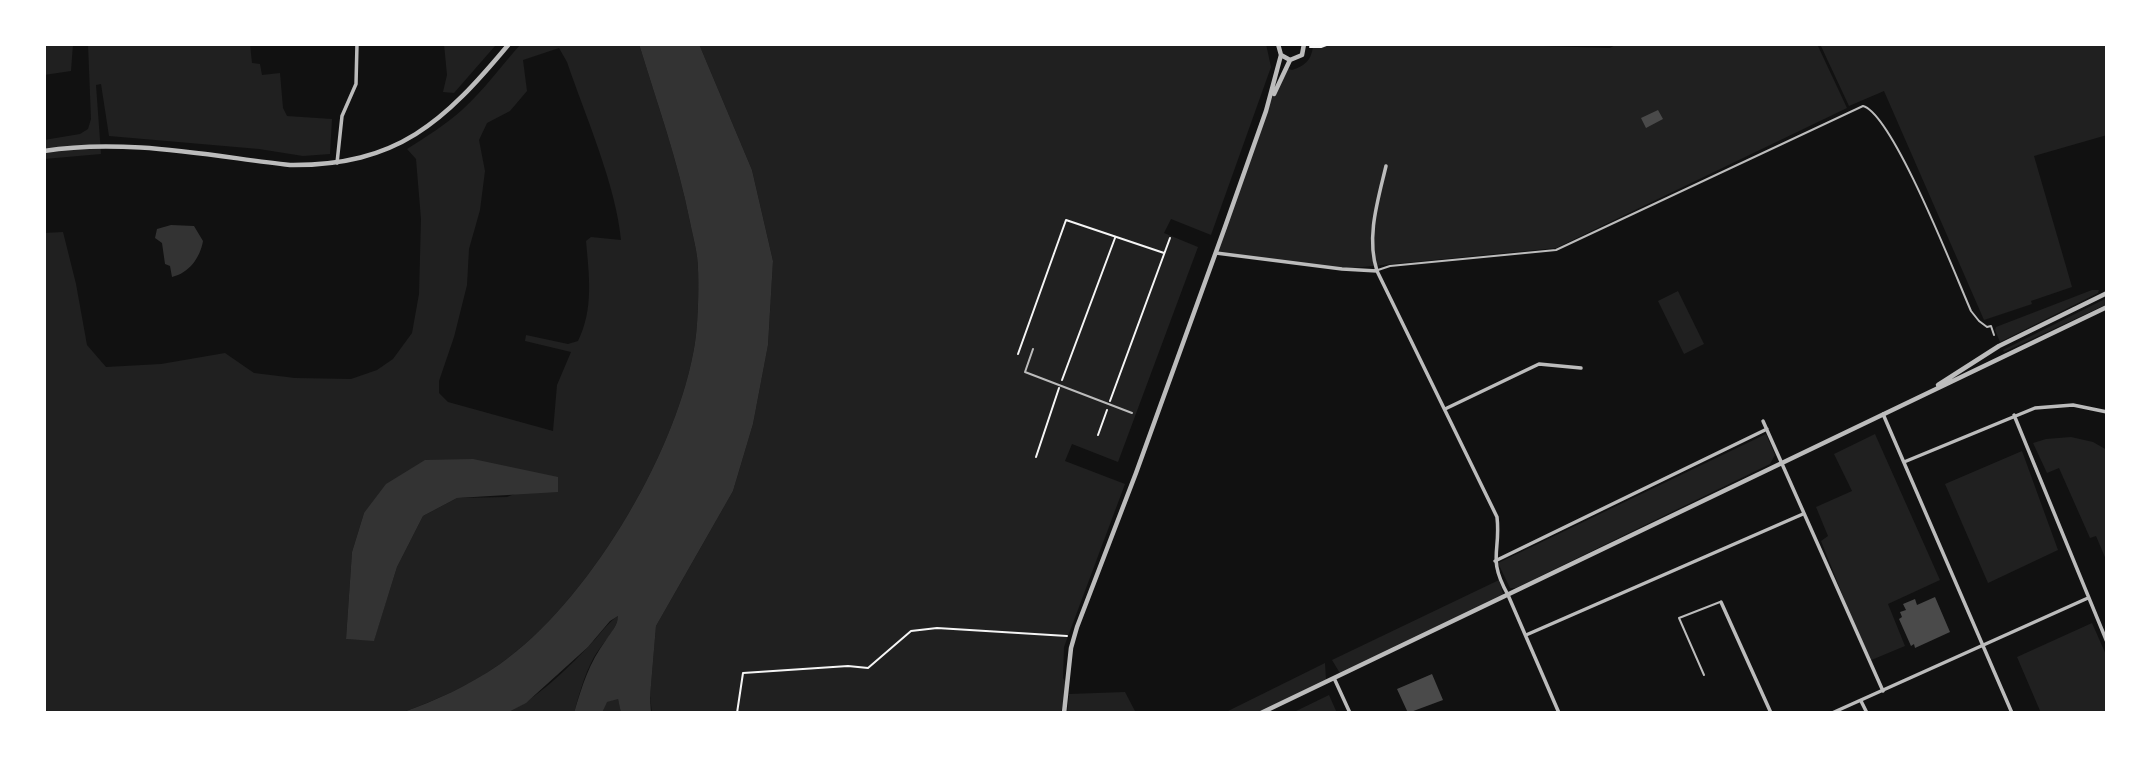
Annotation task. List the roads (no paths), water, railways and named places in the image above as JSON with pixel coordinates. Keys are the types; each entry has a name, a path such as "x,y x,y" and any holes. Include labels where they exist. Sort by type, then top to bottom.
{"street":[{"path":"337,163 342,116 356,84 357,44"},
{"path":"1064,713 1071,648 1077,627 1136,474 1266,111 1281,55 1278,44"},
{"path":"44,151 79,147 121,147 290,165 337,163 371,155 419,132 457,103 506,45"},
{"path":"1281,55 1290,60 1298,58 1304,45"},
{"path":"1266,111 1290,60"},
{"path":"1386,166 1373,230 1373,257 1377,271 1497,517 1494,561 1499,580 1559,713"},
{"path":"1216,253 1377,271"},
{"path":"1932,390 1999,346 2107,293"},
{"path":"1261,713 2107,307"},
{"path":"1445,409 1539,364 1581,368"},
{"path":"1904,462 2035,408 2073,405 2107,412"},
{"path":"1883,414 2012,713"},
{"path":"2014,415 2107,642"},
{"path":"1763,421 1883,691"},
{"path":"1494,561 1767,429"},
{"path":"1525,635 1803,514"},
{"path":"1832,713 2088,598"},
{"path":"1721,602 1771,713"},
{"path":"1334,678 1350,713"},
{"path":"1861,701 1867,713"}],"lane":[{"path":"1532,44 1611,44"},
{"path":"1377,271 1390,266 1556,250 1863,106 1874,113 1895,144 1935,226 1971,311 1979,321 1987,327 1991,326 1994,335"},
{"path":"1033,349 1025,372 1132,413"},
{"path":"1704,675 1679,618 1721,602"}]}
